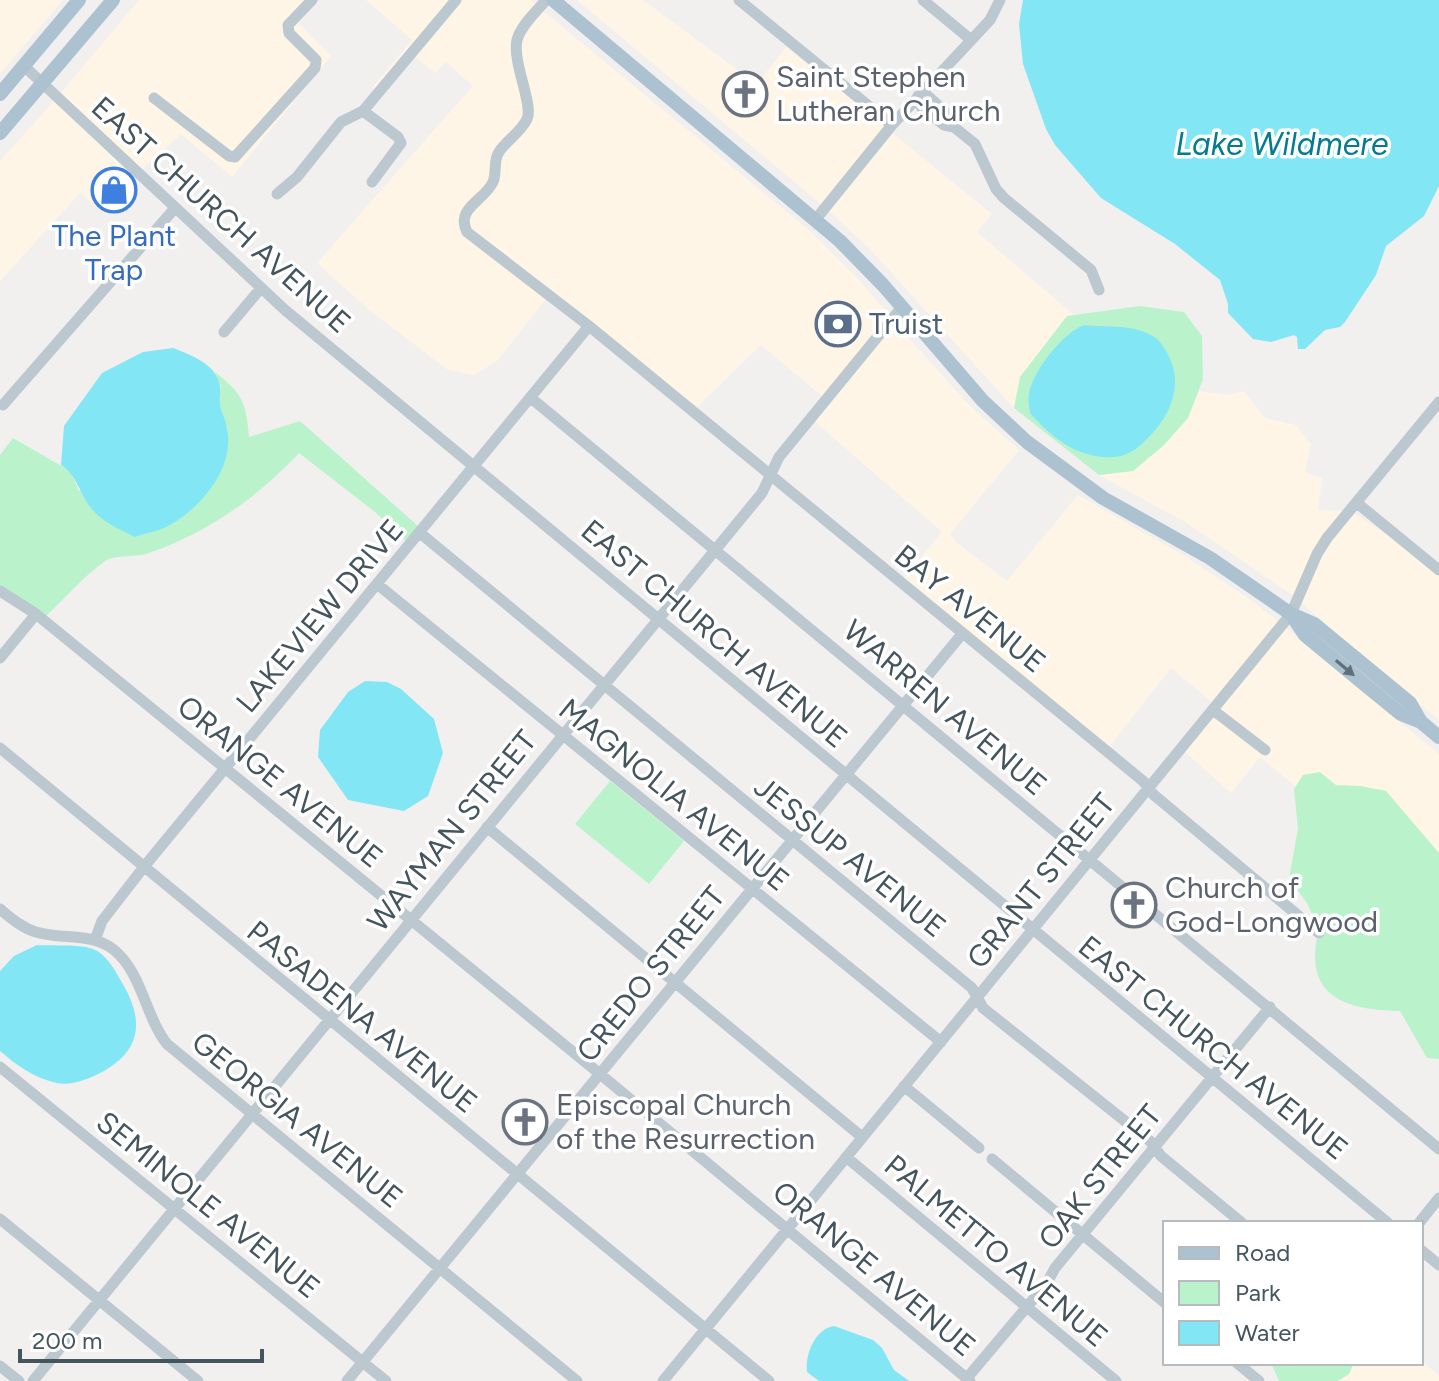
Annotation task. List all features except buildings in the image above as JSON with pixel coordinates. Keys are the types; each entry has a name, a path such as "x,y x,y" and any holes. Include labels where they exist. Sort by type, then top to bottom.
{"main road":[{"path":"0,94 79,0"},
{"path":"100,16 106,0"},
{"path":"0,133 113,0"},
{"path":"553,0 816,219 862,262 983,401 1051,461 1103,498 1238,576 1291,614 1305,635 1401,714 1421,722 1439,737"}],"street":[{"path":"154,98 229,156 235,157 315,68 316,60 289,33 288,25 312,0"},
{"path":"277,194 297,177 341,122 363,111 456,0"},
{"name":"BAY AVENUE","path":"546,0 517,39 528,119 496,155 496,174 491,186 464,214 463,224 467,232 589,326 1143,781 1319,933"},
{"path":"739,0 892,125"},
{"path":"923,0 970,39"},
{"path":"816,219 892,125 990,20 1000,0"},
{"name":"EAST CHURCH AVENUE","path":"24,66 261,288 1386,1221"},
{"path":"920,98 921,107 975,144 996,189 1091,270 1099,290"},
{"path":"363,111 398,137 401,143 372,182"},
{"path":"3,405 175,208"},
{"path":"224,332 261,288"},
{"name":"WAYMAN STREET","path":"33,1381 716,550 762,493 779,457 902,307"},
{"name":"LAKEVIEW DRIVE","path":"95,940 102,921 143,868 589,326"},
{"name":"WARREN AVENUE","path":"531,398 1439,1149"},
{"name":"GRANT STREET","path":"663,1381 1291,614 1317,554 1438,404"},
{"path":"1357,503 1439,570"},
{"name":"JESSUP AVENUE","path":"420,533 972,988 983,1008 1150,1141 1161,1156 1240,1221"},
{"name":"MAGNOLIA AVENUE","path":"377,584 941,1042"},
{"name":"ORANGE AVENUE","path":"0,591 36,614 968,1379"},
{"path":"0,658 36,614"},
{"name":"CREDO STREET","path":"347,1381 962,634"},
{"path":"1213,710 1265,750"},
{"name":"PASADENA AVENUE","path":"0,748 769,1381"},
{"name":"PALMETTO AVENUE","path":"487,827 862,1137"},
{"name":"GEORGIA AVENUE","path":"0,909 33,932 95,940 109,946 126,963 155,1029 167,1044 577,1381"},
{"name":"OAK STREET","path":"968,1379 1270,1007"},
{"name":"SEMINOLE AVENUE","path":"0,1067 386,1381"},
{"path":"904,1086 979,1148"},
{"name":"PALMETTO AVENUE","path":"846,1157 1116,1381"},
{"path":"992,1159 1163,1301"},
{"path":"1421,1221 1439,1198"},
{"path":"0,1219 198,1381"},
{"path":"1423,1252 1439,1265"},
{"path":"1239,1365 1259,1381"},
{"path":"0,1366 19,1381"}],"shaded area":[{"path":"0,0 63,0 0,74"},
{"path":"139,0 306,0 283,26 285,37 311,62 311,66 234,152 154,92 148,99 226,159 238,159 319,68 319,56 293,31 292,26 300,17 299,24 331,56 232,177 181,134 141,170 60,94"},
{"path":"366,0 451,0 375,90 372,88 412,40"},
{"path":"461,0 530,0 537,5 512,58 524,106 523,117 487,184 461,211 459,224 465,236 546,299 497,361 474,375 448,370 368,309 317,263 473,86 446,62 435,73 415,57 381,95"},
{"path":"577,0 643,0 757,84 786,47 885,127 822,205"},
{"path":"543,11 810,231 890,316 823,397 761,345 696,408 471,229 468,216 480,202 500,157 531,121 521,55 522,40"},
{"path":"54,101 135,177 106,215 80,193 0,281 0,161"},
{"path":"891,132 992,214 977,232 1074,315 1067,316 1020,377 1014,408 867,246 828,210"},
{"path":"895,323 969,405 1019,450 950,534 957,543 1007,581 1078,495 1183,555 1279,622 1213,703 1171,668 1109,747 903,579 942,532 814,421"},
{"path":"1199,391 1229,395 1244,391 1265,418 1296,425 1311,444 1305,472 1322,478 1318,510 1344,511 1294,596 1185,522 1099,475 1133,471 1163,446 1188,418"},
{"path":"1354,513 1439,576 1439,720 1300,602 1321,556"},
{"path":"1285,627 1439,754 1439,853 1386,791 1336,785 1303,775 1296,787 1260,757 1231,793 1184,751 1214,716 1266,756 1271,749 1220,709"},
{"path":"1423,1362 1439,1376 1439,1381 1338,1381 1349,1374 1353,1365 1423,1365"}],"green space":[{"path":"1140,306 1184,312 1202,336 1203,379 1188,418 1163,446 1133,471 1099,475 1014,408 1020,377 1067,316"},
{"path":"215,372 241,400 249,437 300,421 419,527 407,542 375,512 299,453 266,485 210,525 146,554 105,561 46,616 0,585 0,455 13,438 70,471 79,491 228,430 219,402 221,386"},
{"path":"1320,772 1336,785 1386,791 1439,853 1439,1059 1427,1058 1400,1011 1349,1004 1325,988 1318,975 1315,959 1317,938 1325,932 1317,925 1307,903 1289,879 1298,828 1294,789 1303,775"},
{"path":"610,781 684,841 649,884 575,824"},
{"path":"1272,1365 1353,1365 1349,1374 1338,1381 1279,1381"}],"water":[{"name":"Lake Wildmere","path":"1023,0 1439,0 1439,186 1424,216 1386,246 1376,275 1340,327 1325,330 1305,349 1298,349 1294,335 1271,342 1253,339 1228,313 1220,280 1175,244 1101,198 1055,145 1046,129 1023,64 1019,24"},
{"path":"1084,325 1130,328 1147,333 1159,341 1172,364 1175,386 1170,407 1146,440 1125,455 1101,457 1077,451 1047,431 1030,413 1029,394 1036,374 1058,344"},
{"path":"173,348 202,361 218,378 227,428 226,457 214,484 194,507 166,527 135,537 95,513 61,465 64,426 102,373 143,352"},
{"path":"365,681 387,682 401,689 434,719 443,753 428,796 404,811 348,800 318,757 320,730 348,692"},
{"path":"37,945 81,946 98,951 116,972 129,995 136,1021 131,1045 124,1055 100,1073 71,1083 59,1083 25,1070 0,1051 0,971 14,956"},
{"path":"834,1326 873,1340 882,1348 894,1370 909,1381 819,1381 807,1372 810,1350 821,1332"}],"place":[{"name":"Saint Stephen Lutheran Church","path":"745,94"},
{"name":"The Plant Trap","path":"114,190"},
{"name":"Truist","path":"838,324"},
{"name":"Church of God-Longwood","path":"1134,905"},
{"name":"Episcopal Church of the Resurrection","path":"525,1122"}]}
